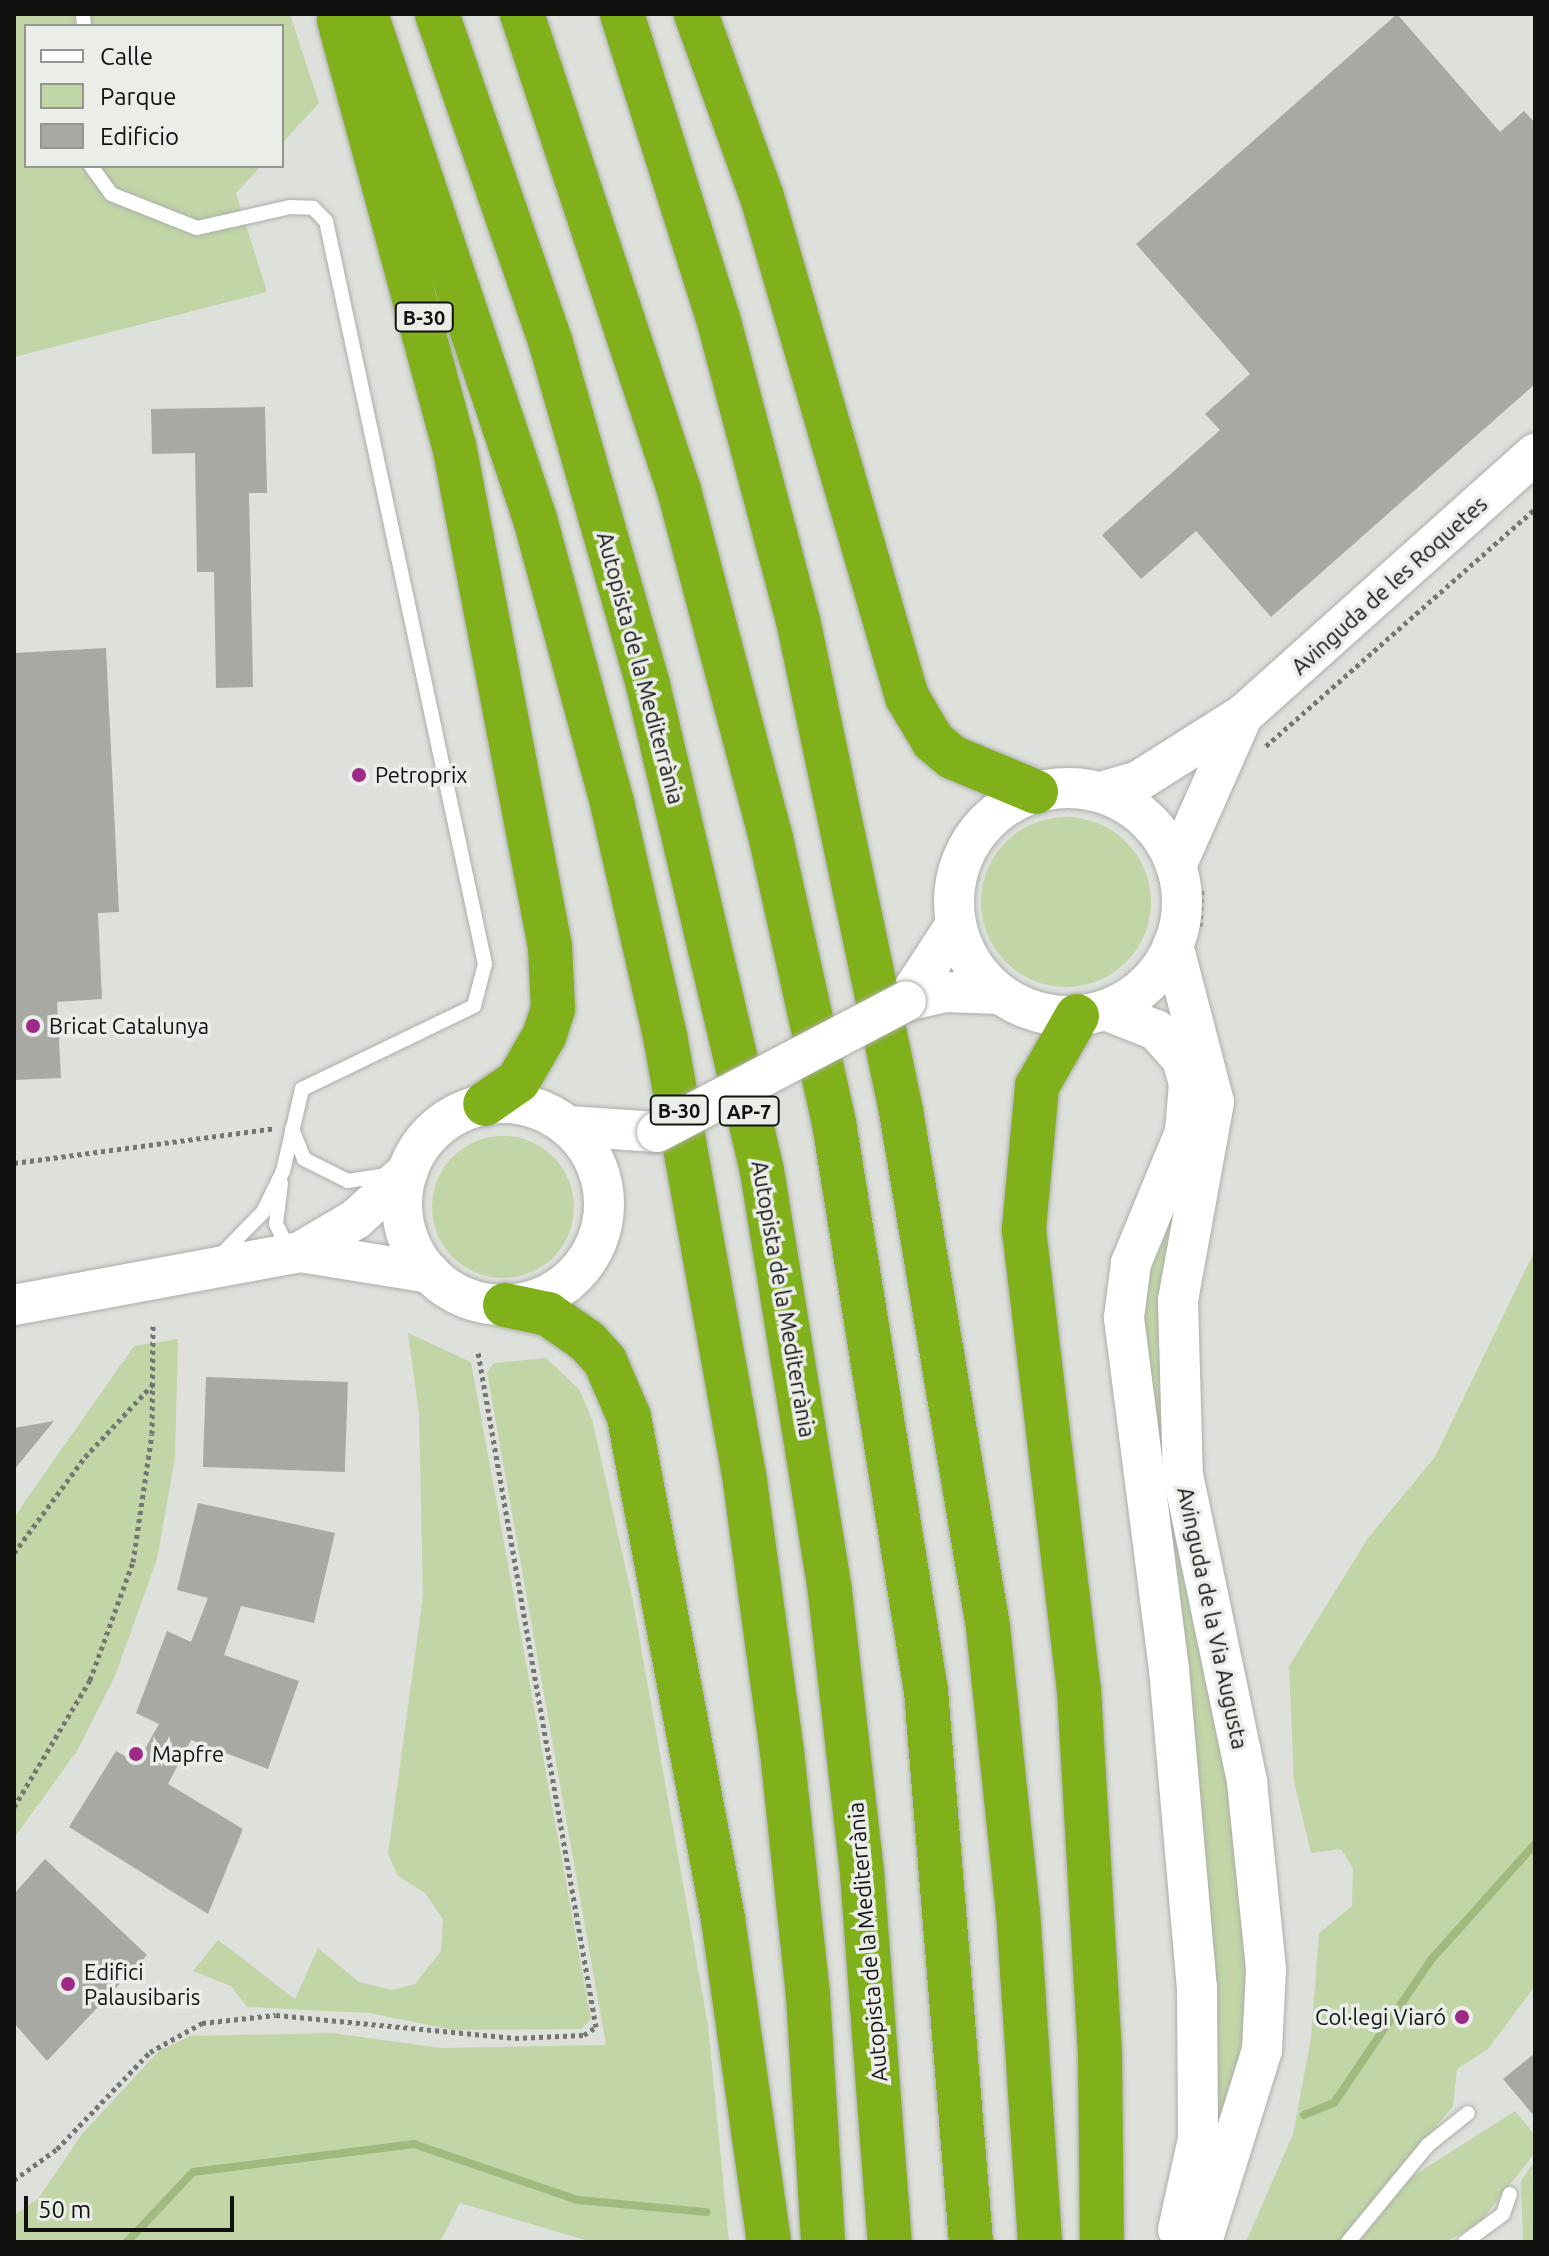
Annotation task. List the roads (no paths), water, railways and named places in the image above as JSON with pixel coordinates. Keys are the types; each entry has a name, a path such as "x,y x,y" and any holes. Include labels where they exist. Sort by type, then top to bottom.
{"highway":[{"name":"B-30","path":"337,14 448,415 550,947 553,1009 544,1036 518,1081 485,1104"},
{"name":"B-30","path":"366,14 535,519 613,807 665,1036 745,1482 782,1752 808,1995 823,2242"},
{"name":"Autopista de la Mediterrània","path":"437,14 551,344 648,685 762,1171 830,1592 862,1873 890,2242"},
{"path":"522,14 679,490 771,839 834,1123 926,1691 971,2242"},
{"path":"622,14 718,318 798,620 901,1111 988,1627 1018,1911 1040,2242"},
{"path":"696,14 762,197 907,697 933,741 952,757 1036,792"},
{"path":"1091,1013 1037,1086 1024,1230 1079,1690 1100,2057 1102,2242"},
{"path":"505,1305 548,1314 587,1341 605,1361 629,1417 723,1919 769,2242"}],"street":[{"name":"Avinguda de les Roquetes","path":"1101,792 1137,782 1243,715 1535,454"},
{"name":"Avinguda de les Roquetes","path":"1176,866 1243,715"},
{"path":"1036,792 1101,792 1152,824 1176,866 1182,912 1173,945 1149,982 1091,1013 1037,1012 1000,994 971,963 956,924 955,882 970,842 998,811 1036,792"},
{"path":"906,1001 956,924"},
{"name":"Avinguda de la Via Augusta","path":"1173,945 1214,1102 1178,1301 1177,1413 1189,1519 1247,1782 1266,1970 1259,2062 1202,2242"},
{"path":"604,1198 657,1132 906,1001 944,992 1000,994"},
{"name":"Avinguda de la Via Augusta","path":"1091,1013 1156,1030 1182,1059 1189,1083 1185,1132 1131,1263 1124,1318 1169,1669 1197,1987 1198,2139 1175,2242"},
{"path":"14,1305 295,1252 356,1219 452,1117 485,1104 524,1104 569,1126 657,1132"},
{"path":"417,1155 404,1221 430,1273 460,1295 505,1305 542,1297 574,1276 596,1245 604,1198 591,1154 569,1126"},
{"path":"295,1252 430,1273"}],"lane":[{"path":"92,168 111,194 197,228 290,207 313,208 326,221 482,951 485,981 474,1006 313,1079 296,1099 276,1224 295,1252"},
{"path":"291,1124 304,1159 348,1181 384,1175 417,1155"},
{"path":"202,1270 247,1233 283,1171"},
{"path":"1348,2242 1428,2145 1468,2113"},
{"path":"1465,2242 1503,2214 1510,2194"}],"waterway":[{"path":"1304,2115 1334,2103 1430,1961 1535,1844"},
{"path":"127,2242 193,2172 414,2144 578,2200 706,2212"}],"place":[{"name":"Petroprix","path":"359,775"},
{"name":"Bricat Catalunya","path":"33,1026"},
{"name":"Mapfre","path":"136,1754"},
{"name":"Edifici Palausibaris","path":"68,1984"},
{"name":"Col·legi Viaró","path":"1462,2017"}]}
